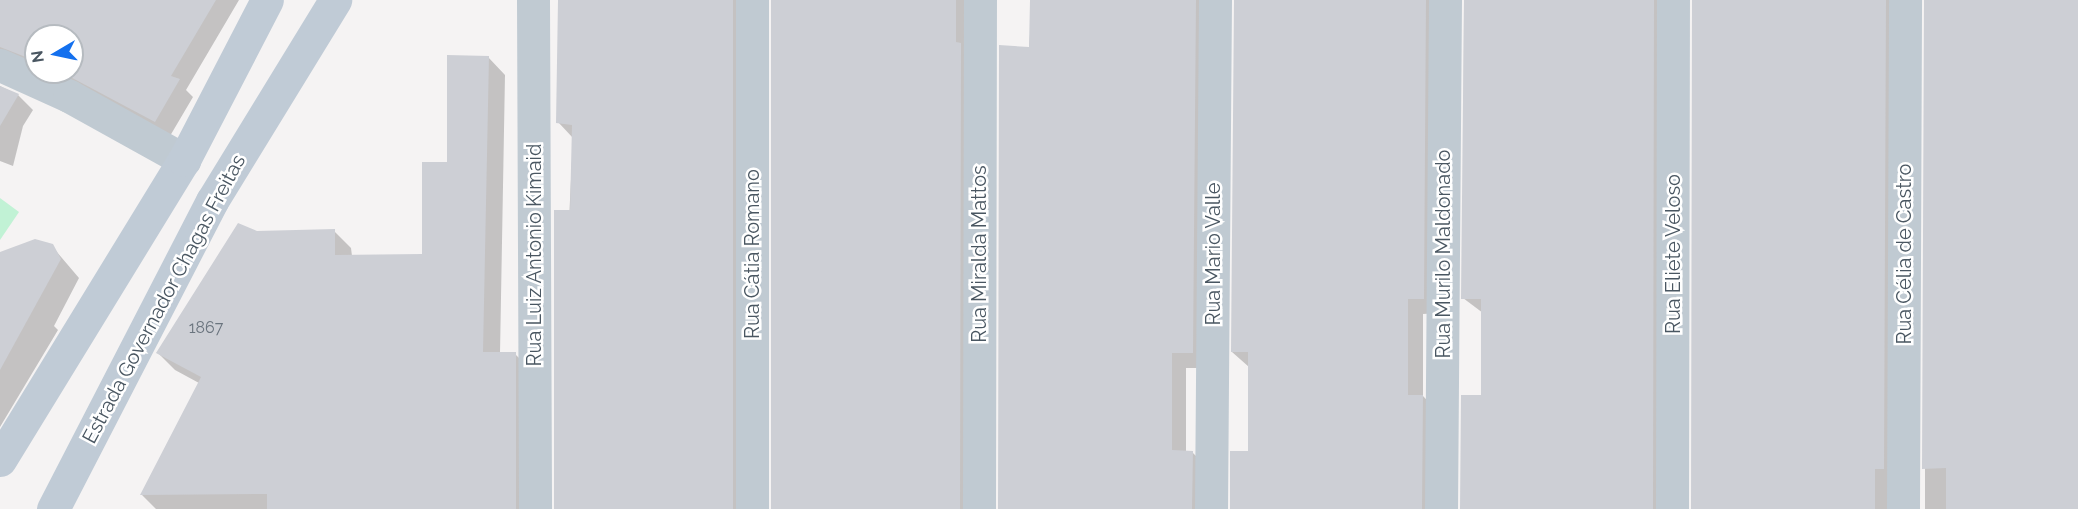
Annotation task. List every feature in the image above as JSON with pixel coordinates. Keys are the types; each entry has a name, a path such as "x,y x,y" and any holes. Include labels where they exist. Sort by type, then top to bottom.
{"main road":[{"path":"0,460 184,160 267,0"},
{"name":"Estrada Governador Chagas Freitas","path":"53,509 212,201 335,0"}],"street":[{"name":"Rua Luiz Antonio Kimaid","path":"533,0 536,509"},
{"name":"Rua Cátia Romano","path":"752,0 752,509"},
{"name":"Rua Miralda Mattos","path":"979,509 980,0"},
{"name":"Rua Mario Valle","path":"1211,509 1215,0"},
{"name":"Rua Murilo Maldonado","path":"1441,509 1445,0"},
{"name":"Rua Eliete Veloso","path":"1672,509 1673,0"},
{"name":"Rua Célia de Castro","path":"1903,509 1905,0"},
{"path":"0,65 69,96 184,160"}],"green space":[{"path":"0,198 19,212 0,240"}],"building":[{"path":"0,0 216,0 171,76 180,79 155,122 84,84 84,24 24,24 24,56 0,47"},
{"path":"558,0 733,0 733,509 554,509 554,210 570,210 572,125 556,123"},
{"path":"771,0 956,0 956,42 961,43 960,509 771,509"},
{"path":"1030,0 1196,0 1193,353 1172,353 1172,450 1193,451 1192,509 998,509 999,45 1029,47"},
{"path":"1234,0 1426,0 1424,299 1408,299 1408,395 1423,395 1422,509 1230,509 1230,451 1248,451 1248,352 1231,352"},
{"path":"1464,0 1654,0 1653,509 1460,509 1461,395 1481,395 1481,299 1461,299"},
{"path":"1692,0 1886,0 1884,469 1875,469 1875,509 1691,509"},
{"path":"1924,0 2078,0 2078,509 1946,509 1946,468 1922,469"},
{"path":"447,55 489,56 483,352 516,352 516,509 267,509 267,494 140,495 201,377 156,353 238,223 257,231 335,229 335,255 422,254 422,162 447,162"},
{"path":"0,86 19,94 0,126"},
{"path":"35,239 53,244 61,259 0,370 0,252"}]}
